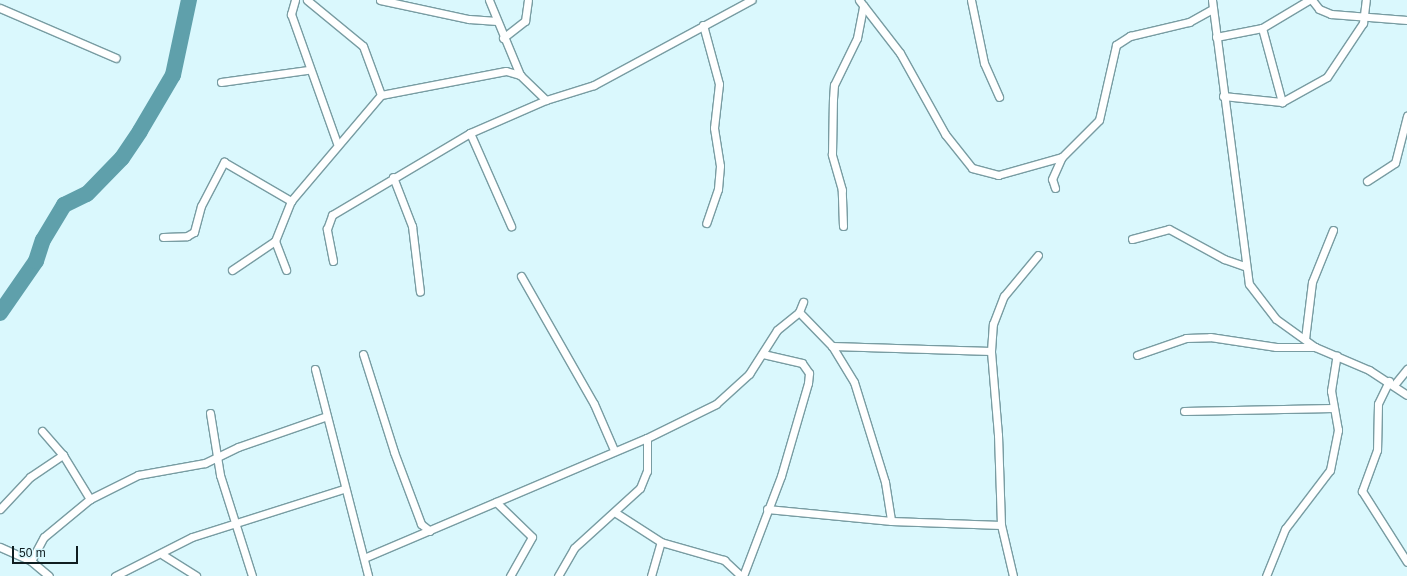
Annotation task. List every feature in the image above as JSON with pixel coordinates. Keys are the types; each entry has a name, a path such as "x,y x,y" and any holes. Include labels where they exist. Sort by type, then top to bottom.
{"street":[{"path":"295,0 291,14 308,70 338,143"},
{"path":"307,0 363,46 381,95"},
{"path":"380,0 469,19 496,21"},
{"path":"489,0 503,38 520,74 546,100"},
{"path":"503,38 525,21 528,0"},
{"path":"333,261 328,220 393,177 470,133 546,100 594,85 751,0"},
{"path":"971,0 984,63 999,97"},
{"path":"1216,37 1262,28 1310,0 1319,10 1331,14 1407,20"},
{"path":"1223,96 1282,102 1330,74 1366,17 1366,0"},
{"path":"861,3 900,53 945,134 972,168 998,175 1062,157"},
{"path":"843,226 842,190 832,154 834,85 857,38 861,3"},
{"path":"1211,3 1244,266 1249,284 1260,302 1276,319 1315,347 1337,355 1391,383 1407,395"},
{"path":"1055,188 1052,178 1062,157 1099,120 1116,45 1130,36 1189,22 1211,3"},
{"path":"0,8 116,58"},
{"path":"703,25 719,84 714,128 720,166 718,189 706,223"},
{"path":"1262,28 1282,102"},
{"path":"221,82 308,70"},
{"path":"232,270 274,241 291,201 338,143 381,95 483,73 506,71 520,74"},
{"path":"1367,181 1395,163 1407,116"},
{"path":"470,133 511,226"},
{"path":"163,237 187,236 194,232 201,206 224,162 291,201"},
{"path":"393,177 412,226 420,292"},
{"path":"1132,239 1169,228 1224,259 1244,266"},
{"path":"1305,339 1312,282 1333,230"},
{"path":"274,241 286,270"},
{"path":"1013,576 1001,525 991,351 996,310 1038,256"},
{"path":"521,276 569,358 614,450"},
{"path":"364,558 419,536 614,450 647,438 716,404 749,374 764,354 780,326 799,312 804,302"},
{"path":"799,312 832,346 854,382 885,482 891,522"},
{"path":"1137,355 1186,338 1210,337 1276,347 1315,347"},
{"path":"832,346 991,351"},
{"path":"363,354 394,452 421,524 419,536"},
{"path":"616,513 661,542 724,560 742,576 798,421 809,373 799,362 764,354"},
{"path":"1266,576 1285,529 1330,470 1338,430 1331,391 1337,355"},
{"path":"315,369 343,489 368,576"},
{"path":"1407,369 1391,383 1378,404 1377,450 1362,491 1407,562"},
{"path":"1184,411 1333,408"},
{"path":"210,413 216,455 234,522 252,576"},
{"path":"31,561 44,537 90,500 138,475 193,467 216,455 327,416"},
{"path":"42,431 62,455 90,500"},
{"path":"558,576 574,548 616,513 640,488 647,471 647,438"},
{"path":"0,507 30,477 62,455"},
{"path":"115,576 163,555 192,538 234,522 286,510 343,489"},
{"path":"496,502 532,537 510,576"},
{"path":"767,509 891,522 1001,525"},
{"path":"421,524 430,531"},
{"path":"651,576 661,542"},
{"path":"0,547 31,561 49,576"},
{"path":"163,555 196,576"}],"waterway":[{"path":"0,313 36,261 43,240 64,205 87,194 122,158 140,131 173,75 189,0"}]}
